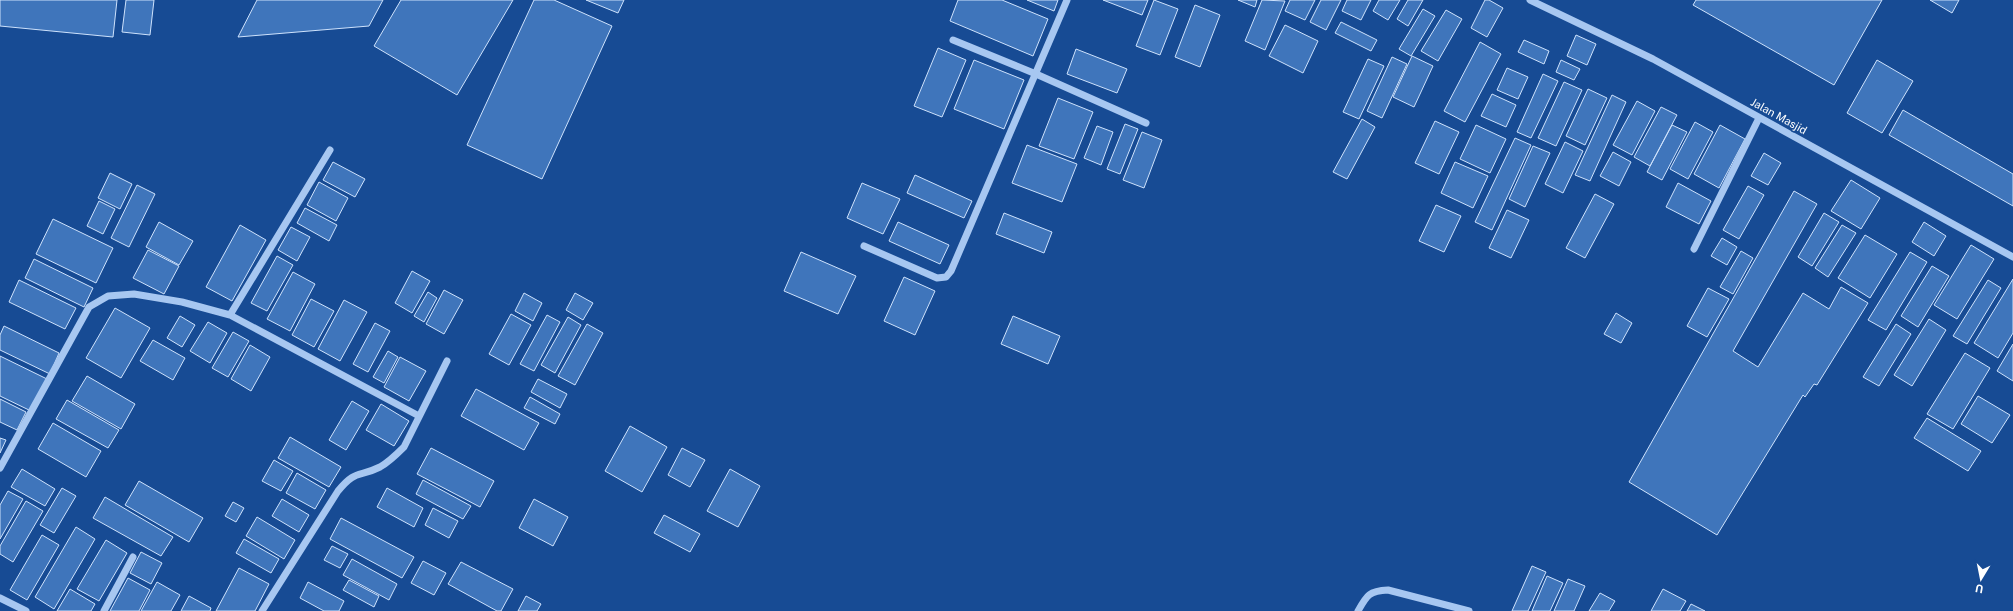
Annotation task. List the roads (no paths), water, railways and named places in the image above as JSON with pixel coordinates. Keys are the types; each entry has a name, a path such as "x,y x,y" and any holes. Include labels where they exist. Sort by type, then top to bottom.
{"street":[{"path":"864,246 937,278 946,276 952,271 1067,0"},
{"name":"Jalan Masjid","path":"1530,0 1652,59 2013,257"},
{"path":"953,40 1036,74 1146,123"},
{"path":"1694,249 1759,118"},
{"path":"230,314 330,150"},
{"path":"0,468 90,307 98,300 120,294 134,294 182,302 230,314 419,416"},
{"path":"262,611 348,478 378,468 393,458 404,447 447,362"},
{"path":"104,611 133,557"},
{"path":"1358,611 1366,597 1375,591 1388,590 1469,611"},
{"path":"0,598 26,611"}]}
